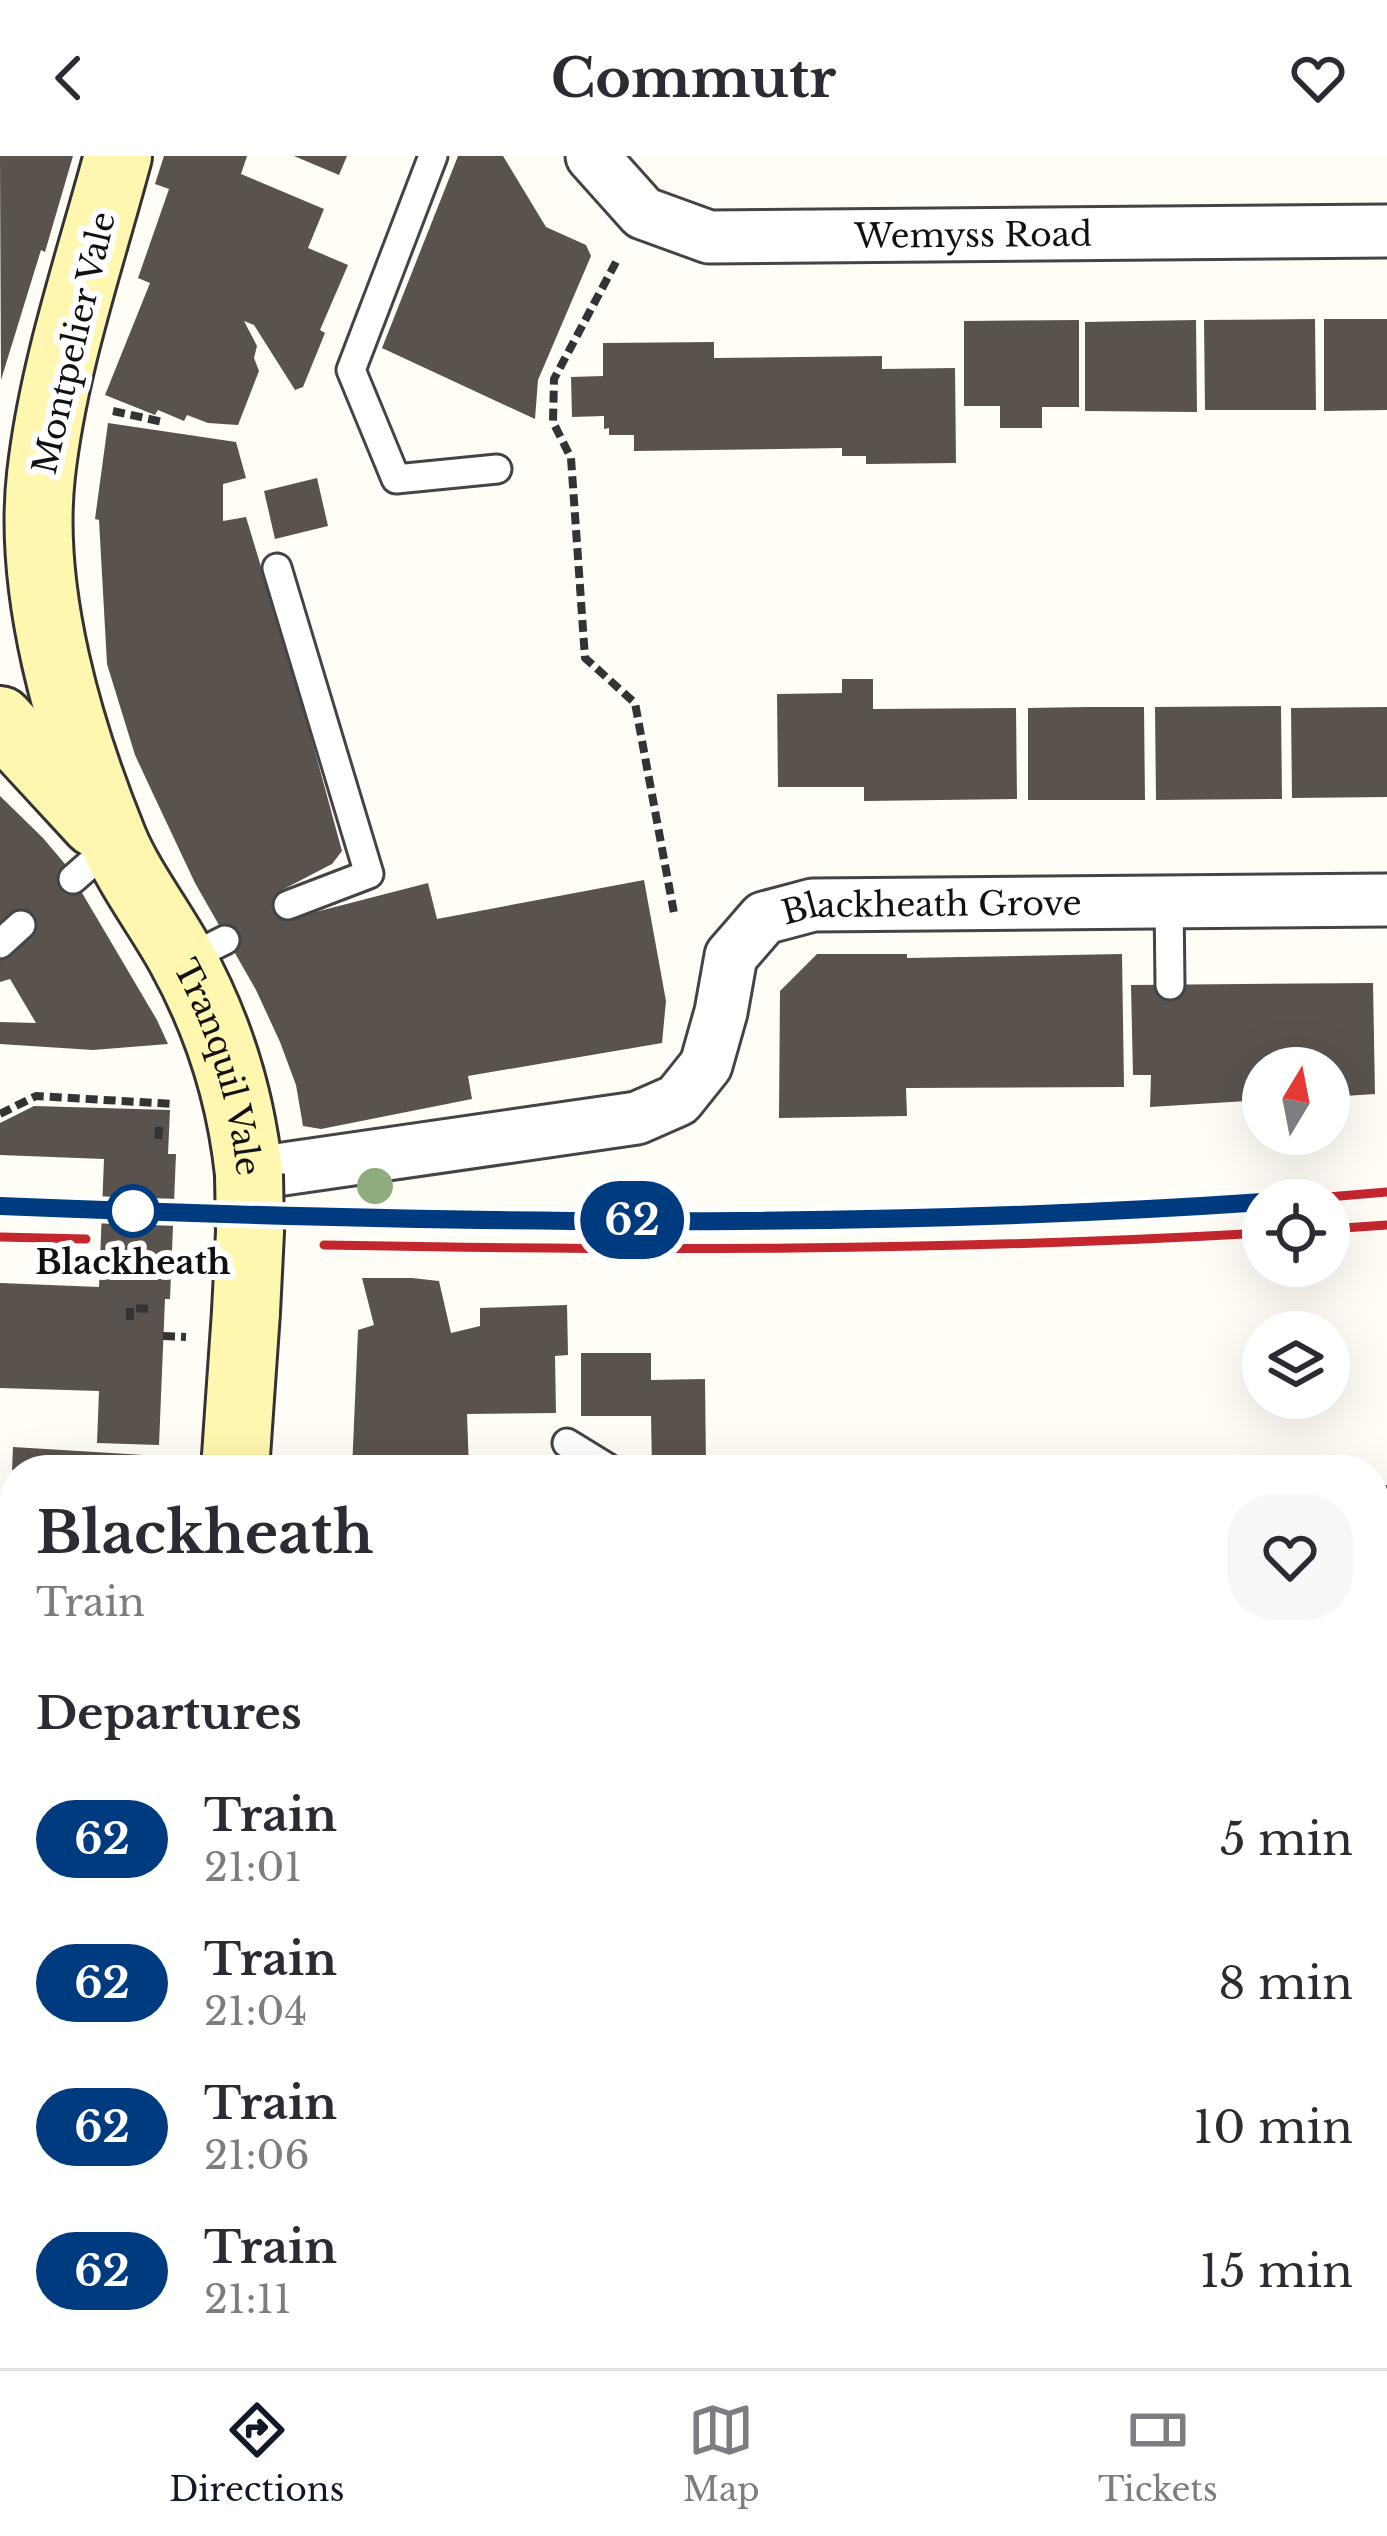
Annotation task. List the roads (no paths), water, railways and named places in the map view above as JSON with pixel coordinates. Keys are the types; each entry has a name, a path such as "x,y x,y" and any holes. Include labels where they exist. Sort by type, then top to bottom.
{"main road":[{"name":"Montpelier Vale","path":"60,684 38,530 41,475 55,398 118,156"},
{"name":"Montpelier Vale","path":"0,586 17,568 38,530"},
{"name":"Tranquil Vale","path":"60,684 94,861"},
{"name":"Tranquil Vale","path":"0,720 94,861 204,951 249,1174 250,1232 236,1455"}],"street":[{"name":"Wemyss Road","path":"592,156 643,213 709,237 1387,231"},
{"name":"Blackheath Grove","path":"249,1174 637,1118 678,1100 706,1065 731,956 764,918 813,905 1387,900"}],"lane":[{"path":"433,156 351,370 396,479 496,469"},
{"path":"277,568 369,874 288,904"},
{"path":"1169,902 1170,985"},
{"path":"567,1443 587,1455"}],"railway":[{"path":"1350,1195 1387,1192"},
{"path":"324,1216 911,1217 1242,1203"},
{"path":"0,1207 88,1210"},
{"path":"1350,1228 1387,1225"},
{"path":"324,1245 794,1248 1242,1234"},
{"path":"0,1237 86,1239"}],"train":[{"name":"62","path":"0,1206 597,1220 1126,1212 1242,1204"}],"place":[{"name":"Blackheath","path":"133,1211"}]}
